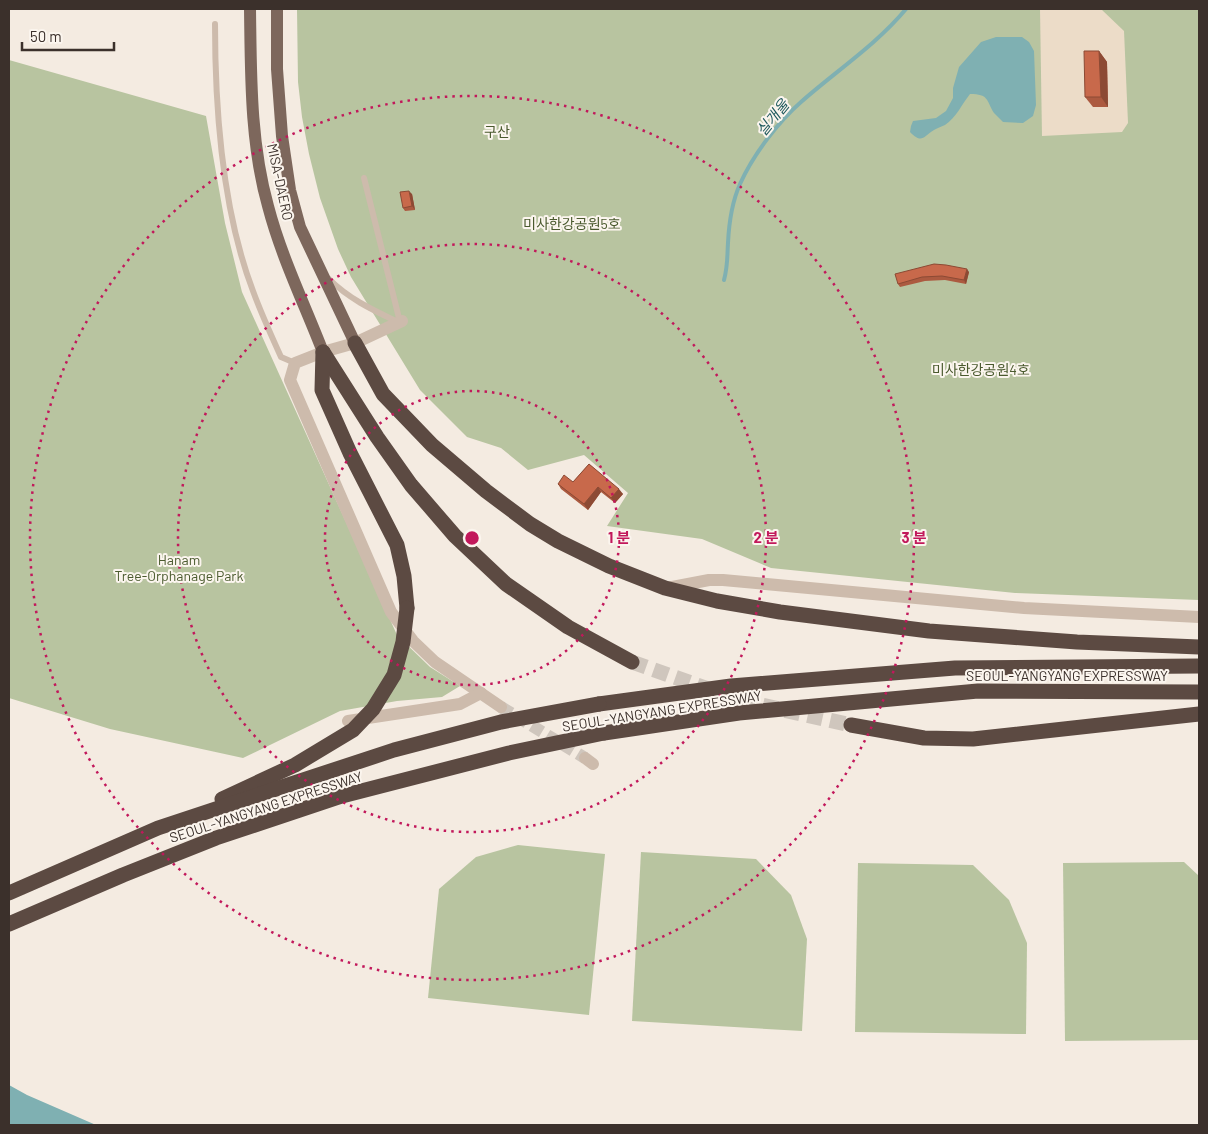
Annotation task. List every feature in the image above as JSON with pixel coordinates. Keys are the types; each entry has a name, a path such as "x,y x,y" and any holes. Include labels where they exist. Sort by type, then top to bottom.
{"highway":[{"path":"355,343 383,394 432,445 486,491 530,524 558,541 609,566 665,588 717,601 780,612 929,630 1078,642 1199,647"},
{"path":"158,828 295,765 353,730 373,709 394,674 403,642 407,608 404,576 397,545 350,453 322,390 323,352"},
{"path":"323,352 377,437 411,485 455,536 506,584 568,627 632,662"},
{"name":"SEOUL-YANGYANG EXPRESSWAY","path":"9,893 158,828 394,750 500,722 599,704 731,686 956,668 1199,666"},
{"name":"SEOUL-YANGYANG EXPRESSWAY","path":"9,924 123,875 216,838 342,796 509,753 604,733 739,713 978,692 1199,692"},
{"path":"851,725 924,738 973,739 1199,714"}],"main road":[{"name":"MISA-DAERO","path":"250,9 254,126 267,204 279,245 323,352"},
{"name":"MISA-DAERO","path":"277,9 277,69 282,136 290,190 300,227 355,343"}],"street":[{"path":"401,322 355,343 323,352 295,363 290,380 391,612 413,641 435,662 501,707"},
{"path":"665,588 709,580 723,580 1024,608 1199,617"},
{"path":"348,721 460,704 481,693"}],"lane":[{"path":"215,24 215,65 219,120 229,196 238,241 252,289 281,357 295,363"},
{"path":"364,178 401,322"},
{"path":"319,267 336,287 355,300 401,322"}],"green space":[{"path":"297,9 1199,9 1199,600 1015,593 771,568 702,539 607,526 628,493 584,455 528,470 501,448 467,437 420,390 351,277 338,249 320,198 302,117 298,82"},
{"name":"Hanam Tree-Orphanage Park","path":"9,60 206,116 225,223 242,292 397,635 430,667 460,686 442,697 397,701 340,711 243,758 110,729 9,698"},
{"path":"518,845 605,854 589,1015 428,998 439,889 476,857"},
{"path":"641,852 756,859 791,895 807,939 802,1031 632,1021"},
{"path":"1184,862 1199,876 1199,1040 1065,1041 1063,863"},
{"path":"858,863 973,865 1009,900 1027,943 1026,1034 855,1032"}],"shaded area":[{"path":"1040,9 1101,9 1124,31 1128,123 1122,132 1042,136"}],"water":[{"path":"996,37 1022,37 1029,42 1034,51 1036,105 1033,116 1023,123 1003,122 994,113 984,97 970,94 956,115 945,125 922,138 914,136 910,132 913,121 936,118 946,111 953,98 953,88 959,67 981,42"},
{"path":"9,1085 27,1095 96,1125 9,1125"}],"building":[{"path":"1084,51 1099,51 1101,97 1085,97"},
{"path":"409,191 412,206 403,208 400,192"},
{"path":"934,264 967,269 964,280 942,276 922,277 898,284 895,274"},
{"path":"589,464 619,489 611,498 598,487 584,504 558,484 564,475 573,482"}],"waterway":[{"name":"실개울","path":"724,280 733,205 745,173 759,151 792,110 869,46 906,9"}],"tunnel":[{"path":"632,662 739,700 851,725"},
{"path":"501,707 585,758"}],"park label":[{"name":"구산","path":"497,132"},
{"name":"미사한강공원5호","path":"572,224"},
{"name":"미사한강공원4호","path":"981,370"}]}
